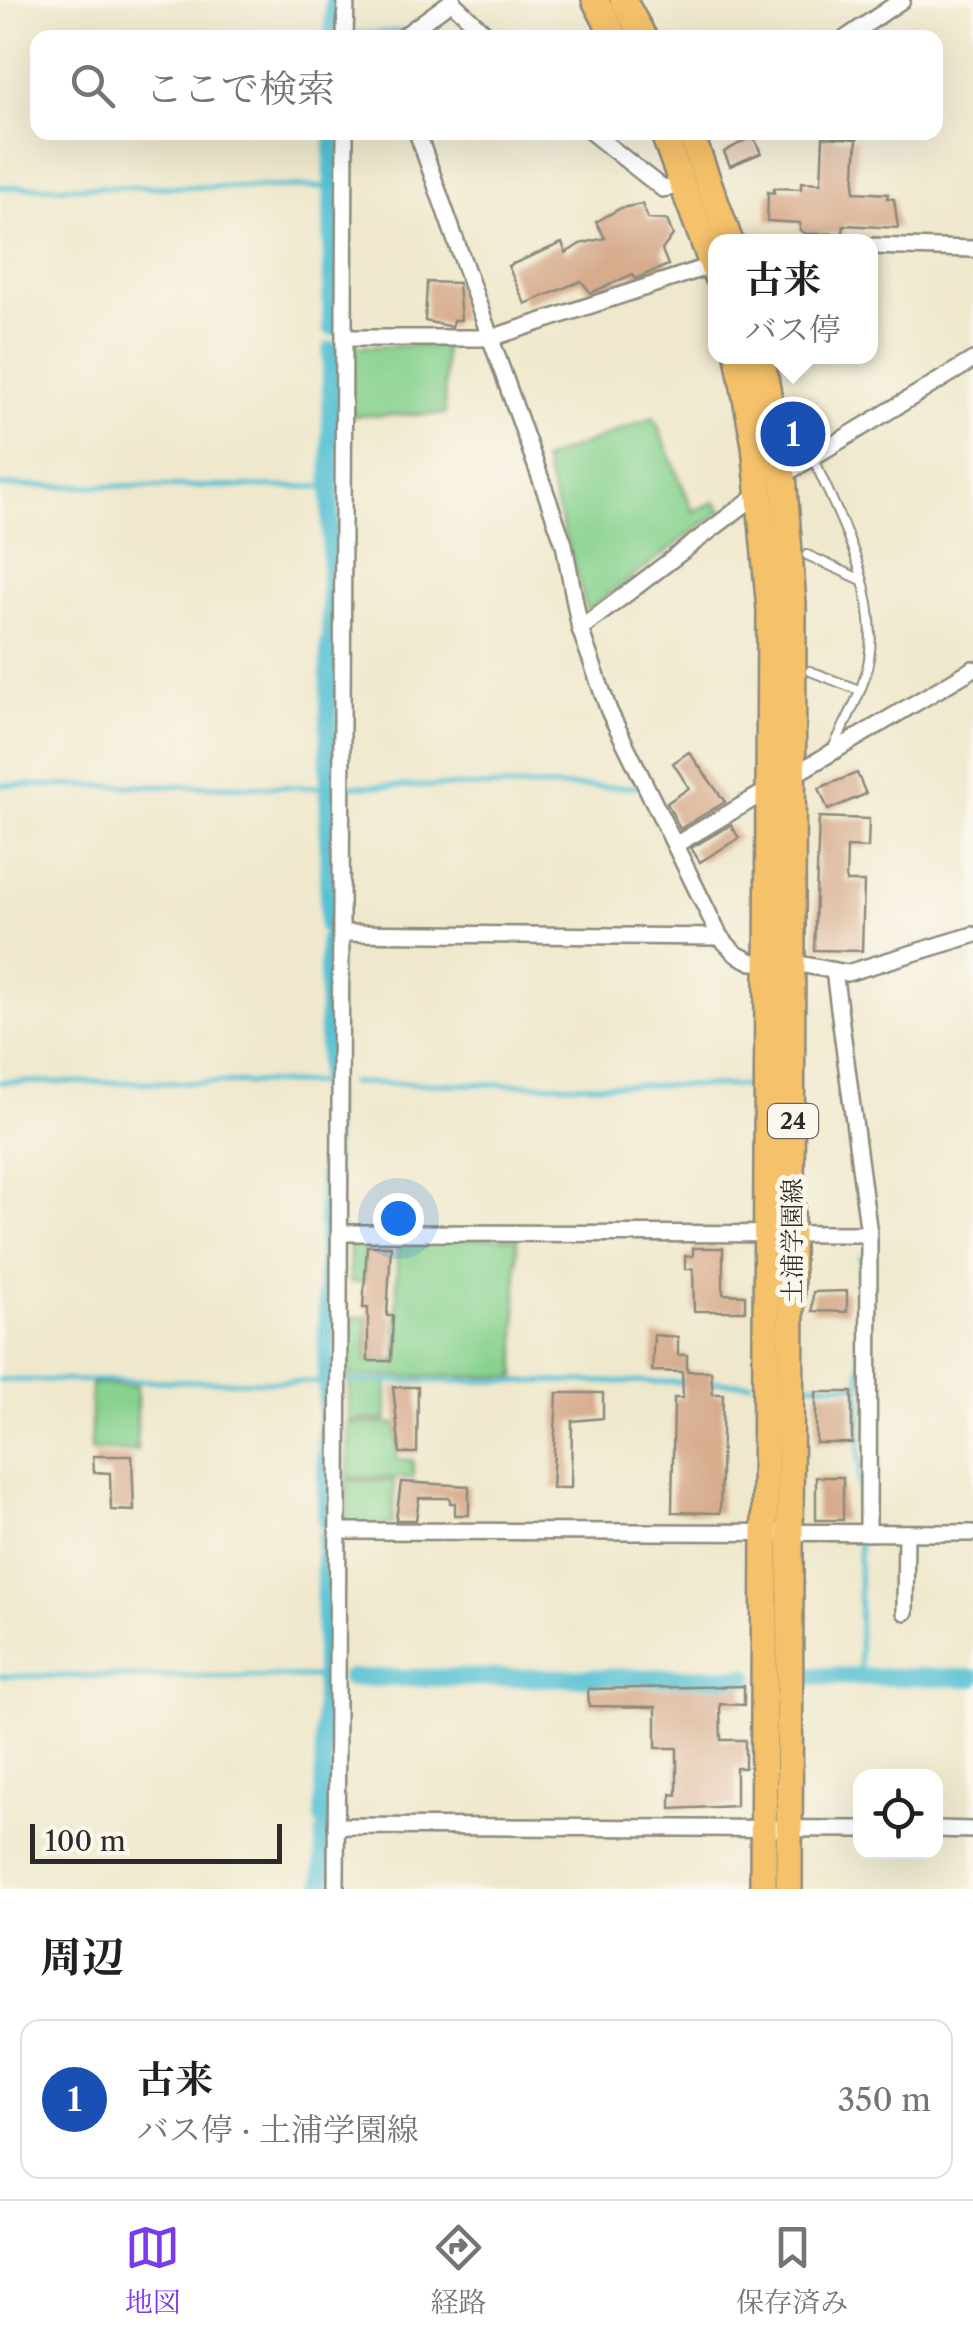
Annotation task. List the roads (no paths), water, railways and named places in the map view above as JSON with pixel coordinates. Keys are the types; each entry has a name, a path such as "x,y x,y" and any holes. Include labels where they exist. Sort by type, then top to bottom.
{"main road":[{"path":"594,0 611,30"},
{"path":"623,0 640,30"},
{"path":"665,140 708,249"},
{"path":"693,140 727,234"},
{"name":"土浦学園線","path":"739,364 760,492 770,610 770,790 781,963"},
{"name":"土浦学園線","path":"762,364 783,475 793,604 795,776 781,963 776,1828 764,1889"},
{"name":"土浦学園線","path":"776,1828 789,1889"}],"street":[{"path":"346,0 346,30"},
{"path":"858,30 902,0"},
{"path":"412,30 452,1 482,30"},
{"path":"336,1889 345,140"},
{"path":"420,140 564,544 580,628 609,712 720,937 736,954 847,973 973,935"},
{"path":"602,140 663,189 684,185"},
{"path":"878,246 973,249"},
{"path":"345,338 492,338 708,270"},
{"path":"580,628 811,454 973,360"},
{"path":"675,845 973,669"},
{"path":"342,933 720,937"},
{"path":"834,971 868,1234 868,1534"},
{"path":"340,1233 868,1234"},
{"path":"338,1531 973,1533"},
{"path":"905,1612 906,1533"},
{"path":"336,1826 853,1829"},
{"path":"943,1830 973,1830"}],"lane":[{"path":"811,454 862,580 871,641 859,690 829,756"},
{"path":"807,555 862,580"},
{"path":"810,671 859,690"}],"waterway":[{"path":"333,30 334,0"},
{"path":"331,327 333,140"},
{"path":"0,187 332,187"},
{"path":"330,631 331,350"},
{"path":"0,486 330,487"},
{"path":"328,927 329,643"},
{"path":"0,785 330,787"},
{"path":"350,786 636,787"},
{"path":"327,1225 328,942"},
{"path":"0,1082 328,1083"},
{"path":"350,1083 748,1086"},
{"path":"326,1521 327,1237"},
{"path":"859,1529 861,1257"},
{"path":"0,1380 328,1382"},
{"path":"347,1381 689,1382"},
{"path":"705,1382 750,1383"},
{"path":"810,1384 857,1385"},
{"path":"323,1819 325,1538"},
{"path":"859,1540 860,1678"},
{"path":"0,1676 324,1677"},
{"path":"811,1676 973,1678"},
{"path":"350,1678 746,1677"},
{"path":"323,1889 324,1834"}],"place":[{"name":"古来","path":"793,434"}]}
